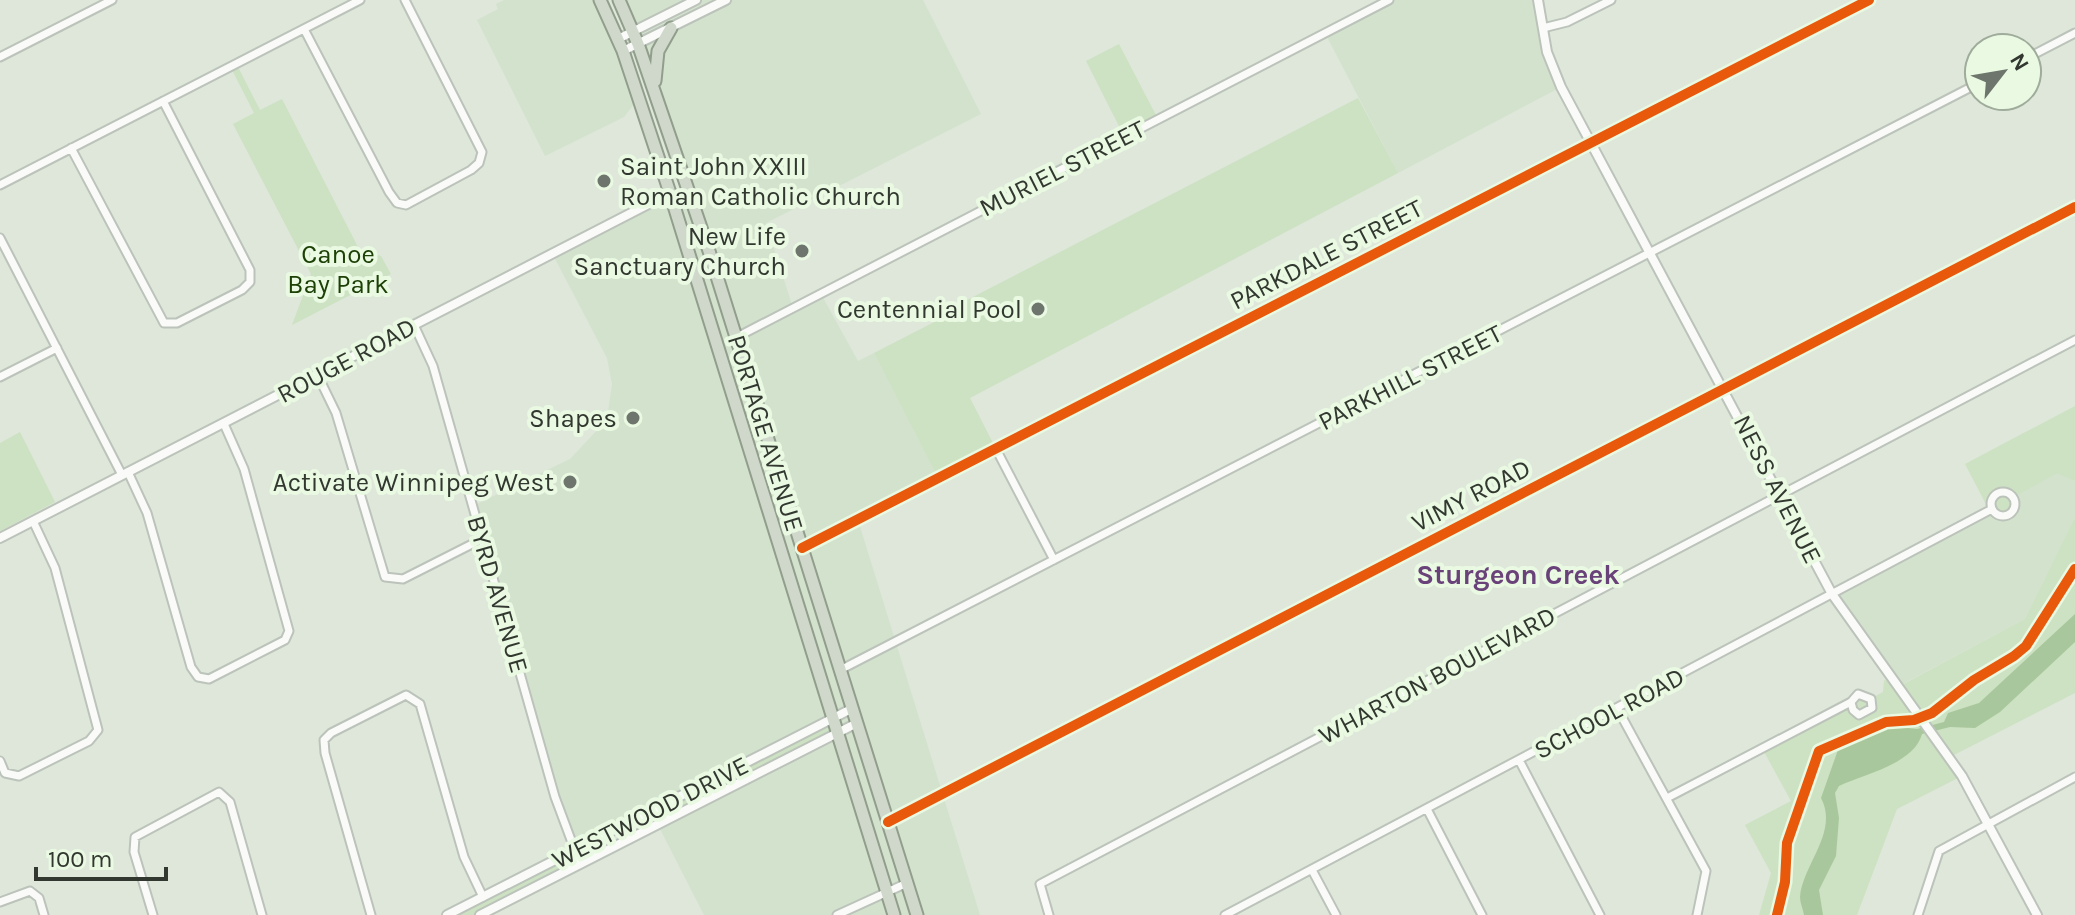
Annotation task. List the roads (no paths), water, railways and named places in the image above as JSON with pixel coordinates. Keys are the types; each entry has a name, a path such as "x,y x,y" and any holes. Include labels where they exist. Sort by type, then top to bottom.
{"highway":[{"name":"PORTAGE AVENUE","path":"600,0 623,51 670,193 894,915"},
{"name":"PORTAGE AVENUE","path":"619,0 636,38 693,201 917,915"},
{"path":"656,94 655,62 661,41 671,28"},
{"path":"662,169 688,187"}],"street":[{"path":"0,57 112,0"},
{"path":"0,185 360,0"},
{"path":"304,29 389,192 397,203 406,205 471,170 481,160 482,152 405,0"},
{"path":"623,51 636,38 696,0"},
{"path":"618,39 636,38 671,28 726,0"},
{"name":"MURIEL STREET","path":"737,337 1389,0"},
{"name":"NESS AVENUE","path":"1538,0 1556,77 1648,253 1725,387 1832,594 1949,757 2037,915"},
{"path":"1543,28 1567,22 1611,0"},
{"name":"PARKDALE STREET","path":"802,548 1869,0"},
{"path":"2043,50 2075,33"},
{"name":"PARKHILL STREET","path":"840,670 1963,91"},
{"path":"71,148 164,323 177,323 242,290 250,282 250,270 163,101"},
{"path":"670,193 693,201"},
{"name":"ROUGE ROAD","path":"0,538 670,193"},
{"name":"VIMY ROAD","path":"888,822 2075,207"},
{"path":"0,238 4,255 145,507 191,667 198,677 209,679 285,640 289,631 244,469 224,424"},
{"name":"BYRD AVENUE","path":"414,325 433,366 559,809 580,864"},
{"name":"WHARTON BOULEVARD","path":"1049,915 1040,884 2075,340"},
{"path":"0,377 57,348"},
{"path":"318,376 336,413 380,567 388,579 403,579 482,539"},
{"path":"996,449 1054,560"},
{"name":"SCHOOL ROAD","path":"1225,915 1992,509"},
{"path":"0,761 5,773 19,776 89,741 98,730 55,568 33,521"},
{"path":"371,915 325,753 324,740 331,733 406,695 415,698 421,707 466,863 483,897"},
{"path":"1667,798 1851,702"},
{"name":"WESTWOOD DRIVE","path":"447,915 853,708"},
{"path":"1617,708 1706,871 1697,915"},
{"name":"WESTWOOD DRIVE","path":"480,915 857,723"},
{"path":"1519,760 1600,915"},
{"path":"1918,915 1939,851 2075,777"},
{"path":"153,915 133,847 135,837 219,792 230,802 262,915"},
{"path":"1427,809 1482,915"},
{"path":"1312,870 1336,915"},
{"path":"837,915 907,883"},
{"path":"0,902 30,891 39,898 44,915"}],"place":[{"name":"Saint John XXIII Roman Catholic Church","path":"604,181"},
{"name":"New Life Sanctuary Church","path":"802,251"},
{"name":"Centennial Pool","path":"1038,309"},
{"name":"Shapes","path":"633,418"},
{"name":"Activate Winnipeg West","path":"570,482"}],"district":[{"name":"Sturgeon Creek","path":"1518,574"}],"park label":[{"name":"Canoe Bay Park","path":"338,269"}]}
